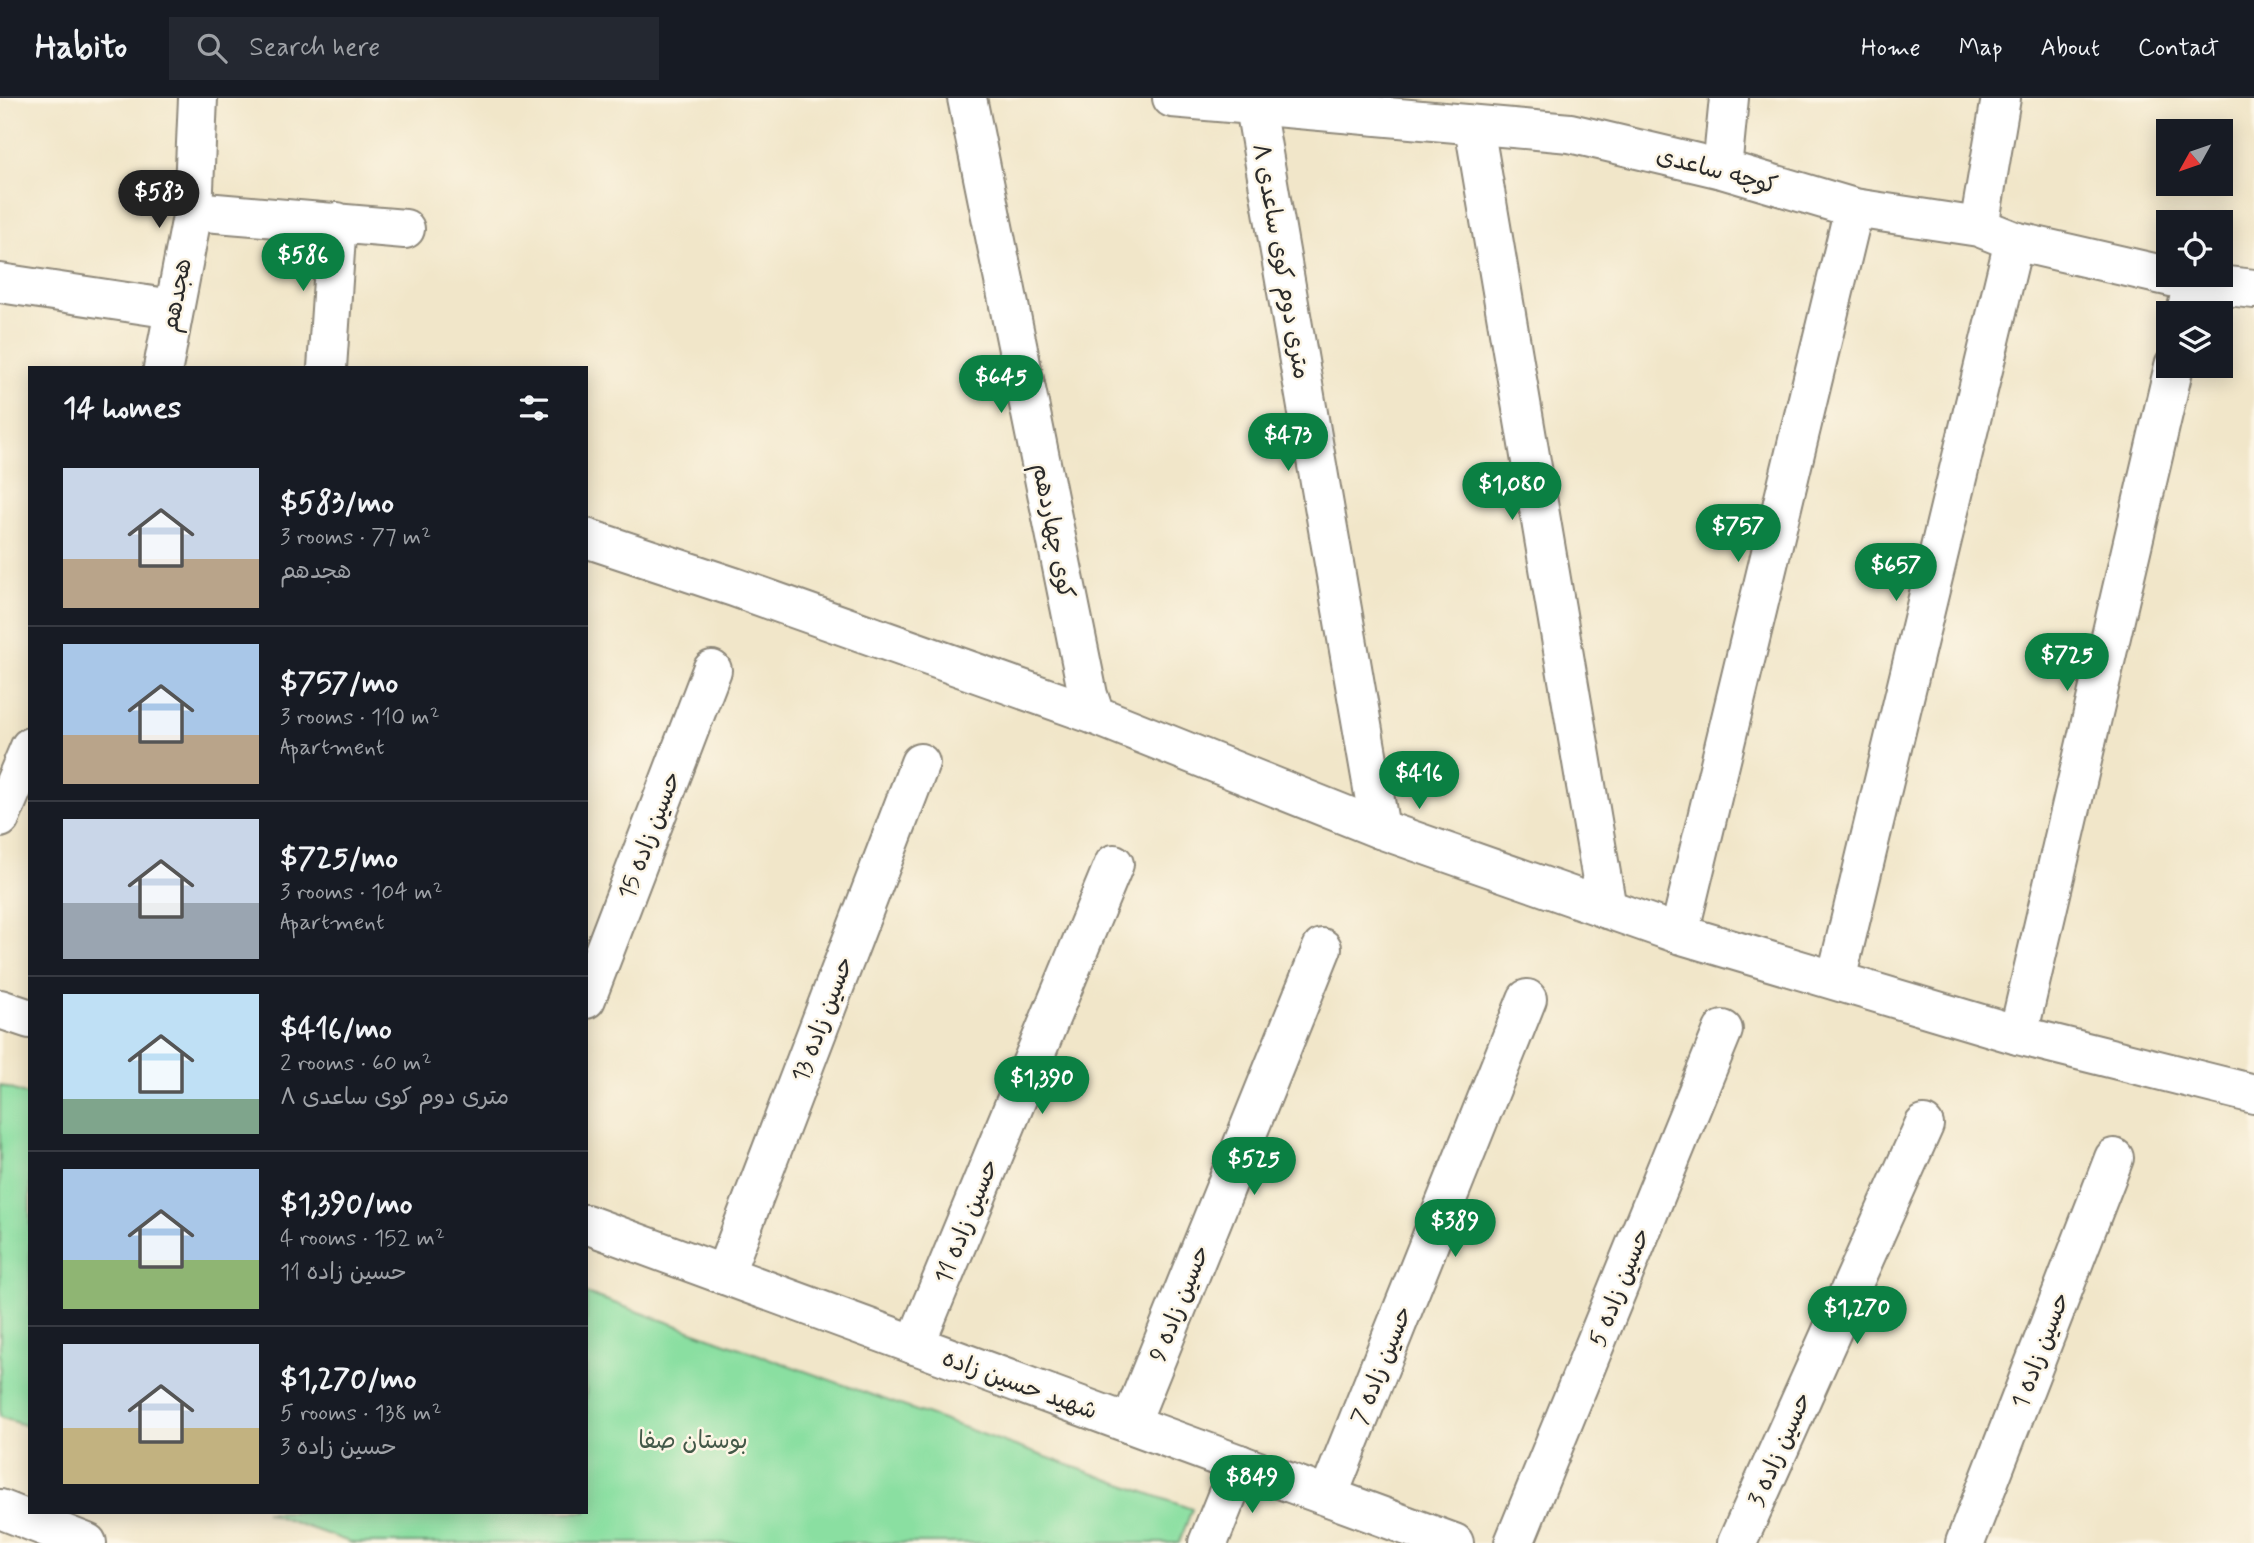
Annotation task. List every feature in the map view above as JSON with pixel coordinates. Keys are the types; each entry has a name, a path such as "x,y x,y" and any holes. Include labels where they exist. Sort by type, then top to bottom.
{"street":[{"name":"هجدهم","path":"163,366 193,211 198,98"},
{"name":"کوی چهاردهم","path":"967,98 1088,695 1095,715"},
{"name":"کوچه ساعدی","path":"1172,98 1570,133 1722,169 1854,208 1979,227 2014,241 2190,298 2254,289"},
{"path":"1722,169 1729,98"},
{"path":"1979,227 2001,98"},
{"name":"۸ متری دوم کوی ساعدی","path":"1255,107 1380,829"},
{"path":"1474,125 1607,909"},
{"path":"1679,934 1854,208"},
{"path":"193,211 405,229"},
{"path":"327,366 337,222"},
{"path":"1836,980 2014,241"},
{"path":"0,283 173,309"},
{"path":"2018,1035 2171,378"},
{"path":"588,539 1095,715 1380,829 1679,934 2018,1035 2254,1094"},
{"name":"حسین زاده 15","path":"588,994 712,670"},
{"path":"0,818 28,752"},
{"name":"حسین زاده 13","path":"724,1275 920,762"},
{"name":"حسین زاده 11","path":"915,1345 1114,864"},
{"name":"حسین زاده 9","path":"1130,1424 1322,948"},
{"name":"حسین زاده 7","path":"1328,1496 1527,999"},
{"path":"0,1009 28,1018"},
{"name":"حسین زاده 5","path":"1514,1543 1723,1030"},
{"name":"حسین زاده 3","path":"1737,1543 1924,1125"},
{"name":"حسین زاده 1","path":"1965,1543 2114,1158"},
{"name":"شهید حسین زاده","path":"588,1225 1454,1543"},
{"path":"1209,1543 1240,1464"},
{"path":"0,1510 87,1543"}],"green space":[{"path":"0,1085 28,1095 28,1426 0,1417"},
{"name":"بوستان صفا","path":"588,1294 1192,1509 1179,1543 352,1543 271,1514 588,1514"}]}
